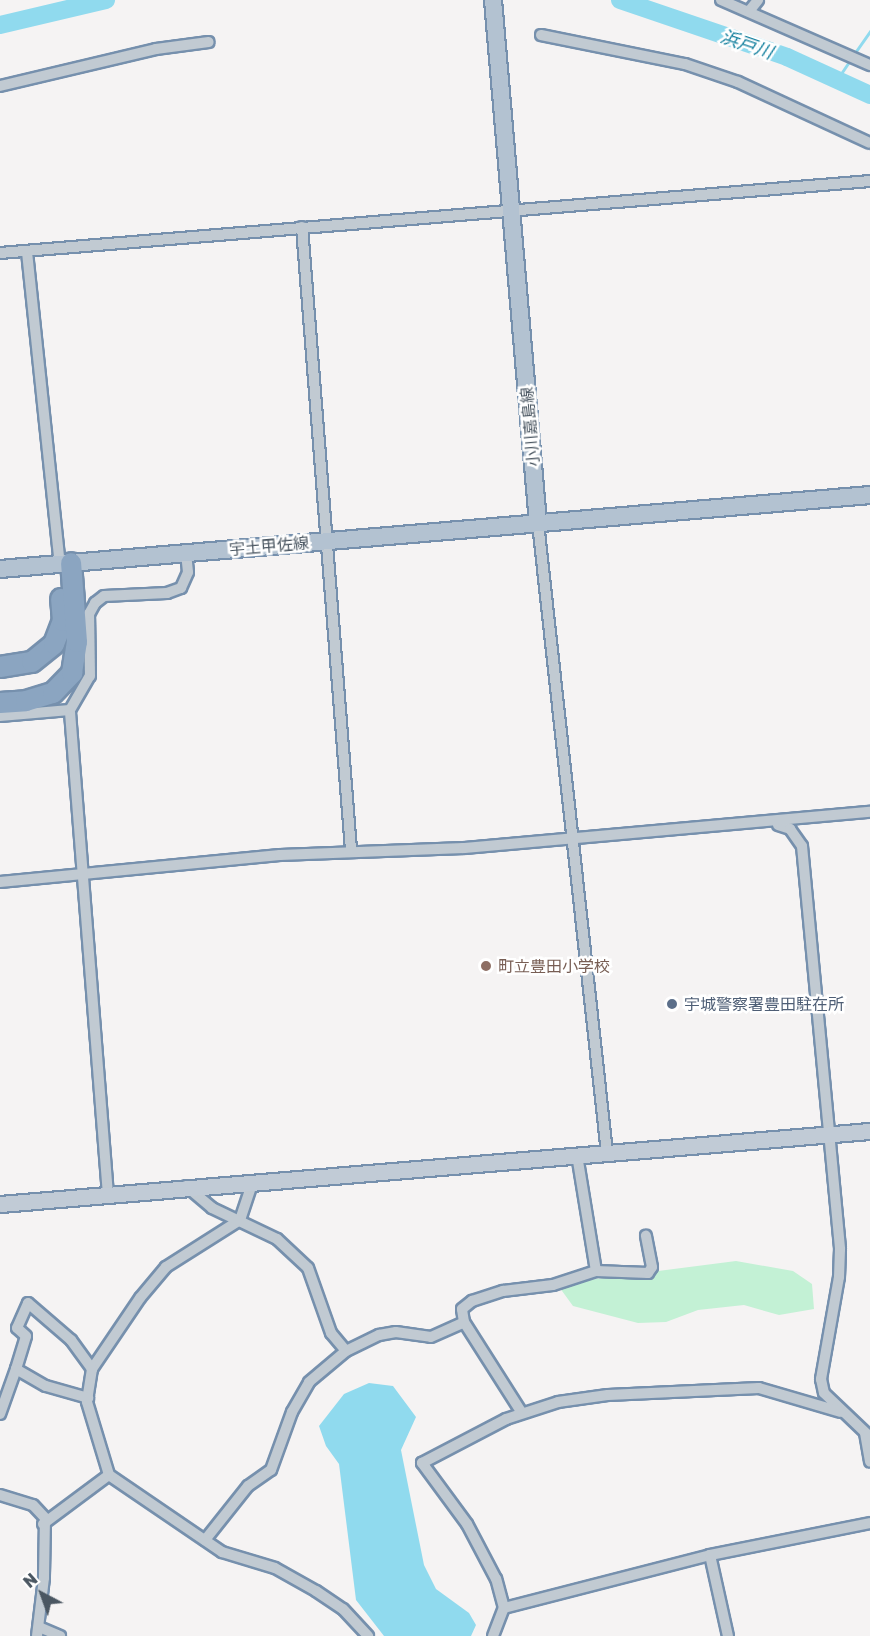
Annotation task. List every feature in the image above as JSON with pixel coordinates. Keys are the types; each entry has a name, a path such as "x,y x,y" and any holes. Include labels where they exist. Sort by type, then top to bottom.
{"highway":[{"path":"0,667 32,662 54,644 63,621 65,563"},
{"path":"0,703 54,693 72,672 77,642 65,563"}],"main road":[{"name":"小川嘉島線","path":"493,0 509,210 538,523"},
{"path":"538,523 870,495"},
{"name":"宇土甲佐線","path":"0,569 538,523"}],"street":[{"path":"720,0 750,10 870,65"},
{"path":"750,10 758,0"},
{"path":"541,35 685,64 738,82 870,143"},
{"path":"0,86 156,49 209,42"},
{"path":"0,254 870,181"},
{"path":"302,228 351,850"},
{"path":"27,252 65,563"},
{"path":"538,523 607,1153"},
{"path":"108,1195 81,874 70,710 90,676 89,614 95,603 104,596 167,593 181,588 188,572 186,553"},
{"path":"0,716 70,710"},
{"path":"0,882 351,850 464,848 772,823 870,812"},
{"path":"772,823 790,828 802,846 829,1134 840,1259 821,1379 824,1393 841,1412 866,1430 870,1462"},
{"path":"0,1204 186,1186 870,1131"},
{"path":"577,1155 596,1271"},
{"path":"253,1181 240,1220 165,1267 92,1369 88,1398 109,1475 222,1552 275,1568 316,1591 343,1609 368,1636"},
{"path":"186,1186 212,1208 277,1239 309,1268 331,1333 346,1351"},
{"path":"522,1413 464,1322 462,1310 472,1301 503,1292 553,1285 596,1271 648,1273 651,1267 646,1236"},
{"path":"0,1414 26,1336 17,1328 28,1303 71,1340 92,1369"},
{"path":"205,1540 248,1486 271,1470 292,1412 309,1382 346,1351 379,1335 396,1332 431,1337 464,1322"},
{"path":"16,1369 46,1386 88,1398"},
{"path":"493,1636 504,1608 483,1550 422,1463 448,1451 461,1439 522,1413 558,1402 608,1395 759,1388 841,1412"},
{"path":"44,1524 109,1475"},
{"path":"0,1495 33,1505 45,1518 44,1578 38,1631 60,1636"},
{"path":"504,1608 710,1556 870,1523"},
{"path":"710,1556 728,1636"}],"green space":[{"path":"736,1261 793,1271 812,1284 814,1309 779,1315 744,1305 698,1310 666,1322 638,1323 573,1306 557,1284"}],"water":[{"path":"369,1383 393,1386 416,1417 401,1450 424,1565 436,1589 469,1613 476,1625 471,1636 384,1636 356,1600 339,1464 326,1446 319,1426 344,1394"}],"waterway":[{"name":"浜戸川","path":"0,25 106,0"},
{"name":"浜戸川","path":"620,0 787,57 870,95"},
{"path":"854,54 870,31"},
{"path":"838,78 850,60"}],"place":[{"name":"町立豊田小学校","path":"486,966"},
{"name":"宇城警察署豊田駐在所","path":"672,1004"}]}
